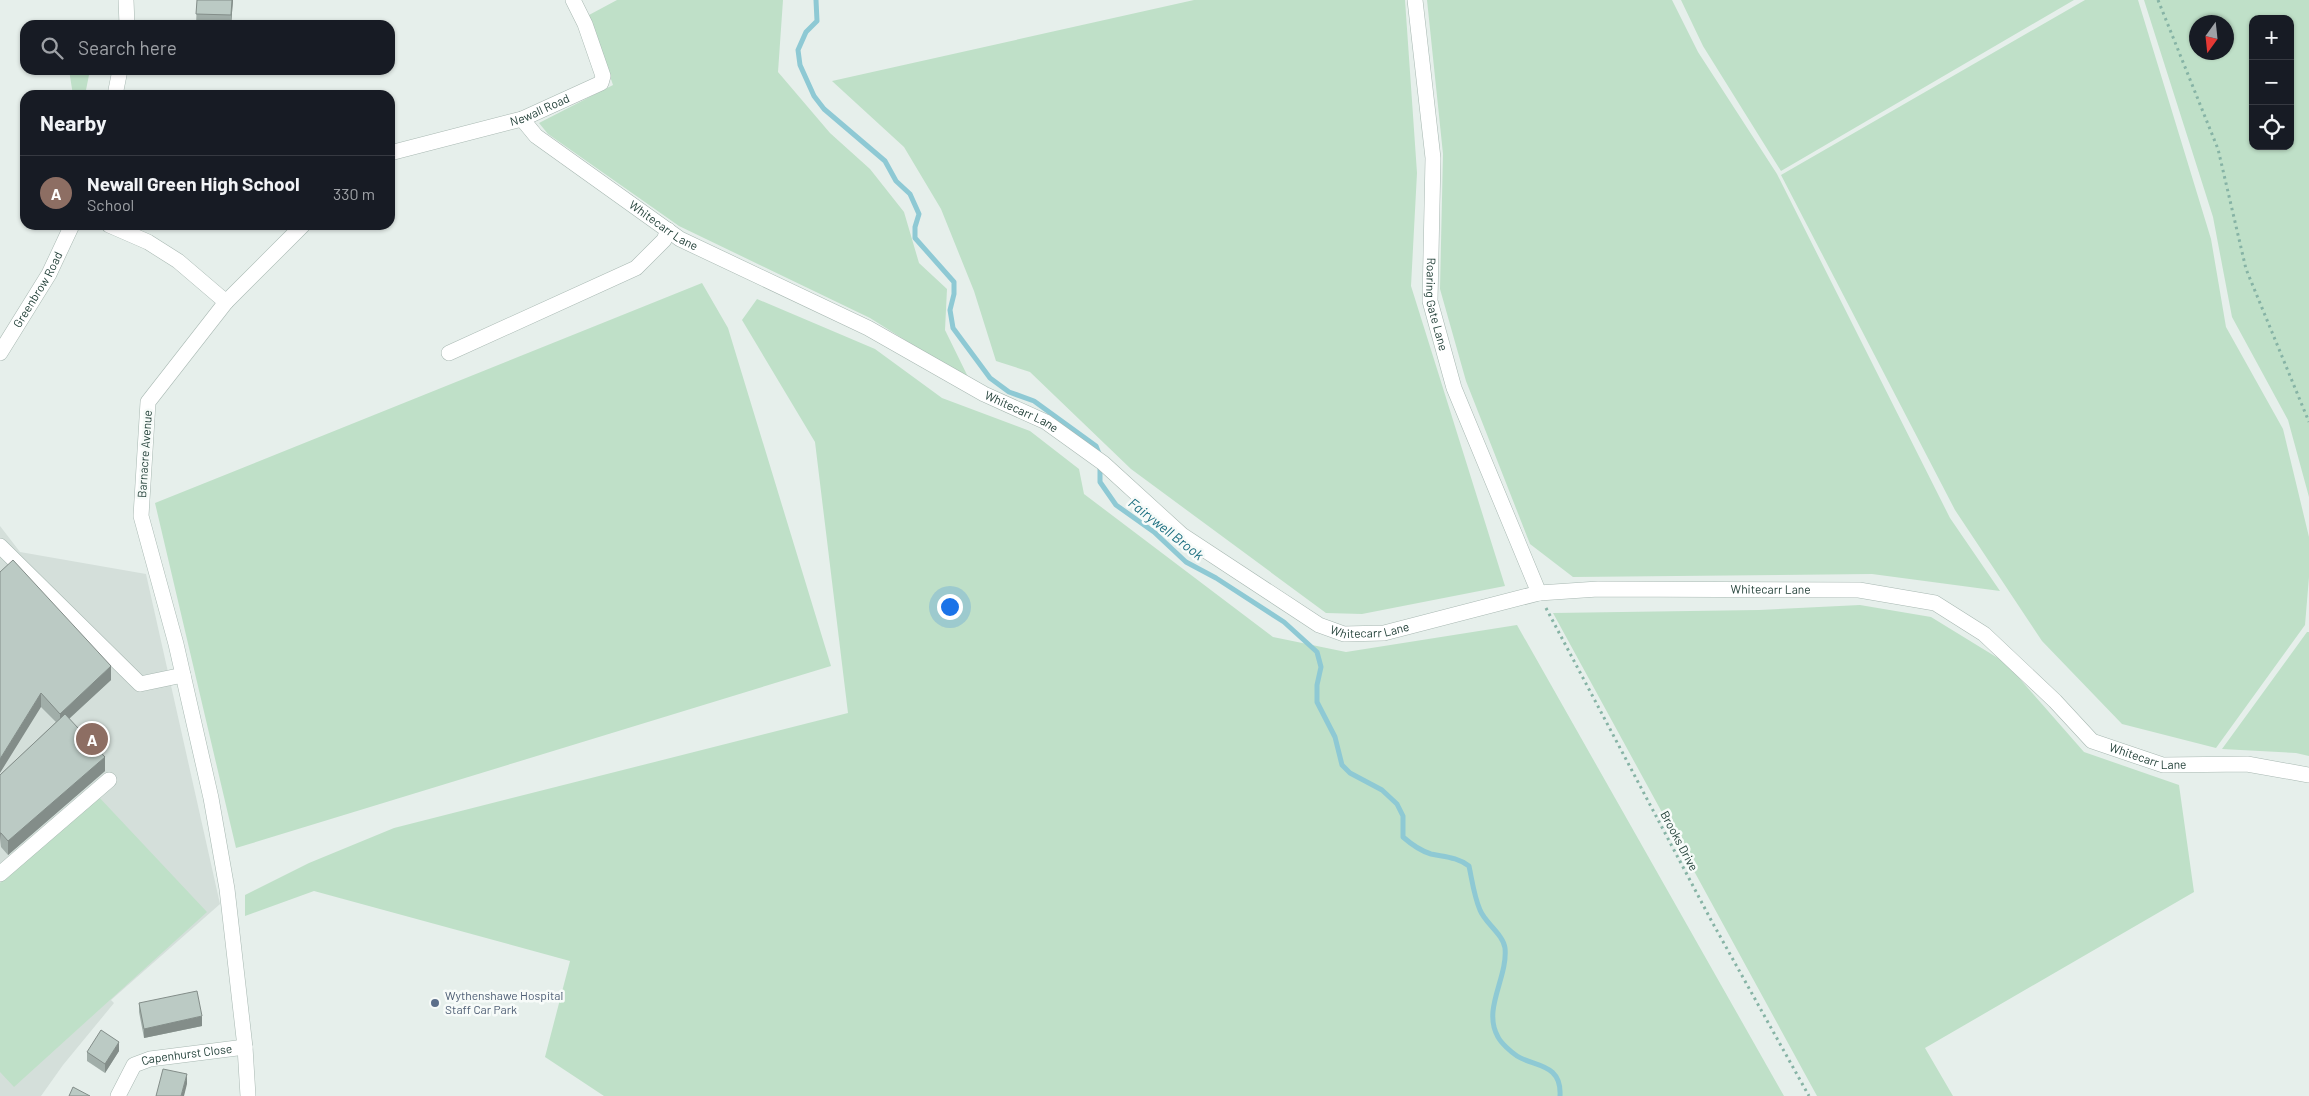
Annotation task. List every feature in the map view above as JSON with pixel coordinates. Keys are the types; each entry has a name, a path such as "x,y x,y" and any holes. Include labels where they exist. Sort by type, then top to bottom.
{"street":[{"path":"126,0 126,20"},
{"name":"Newall Road","path":"395,152 522,119 601,83 603,76 585,24 573,0"},
{"name":"Roaring Gate Lane","path":"1415,0 1433,158 1430,301 1454,388 1538,593"},
{"path":"116,90 119,75"},
{"name":"Whitecarr Lane","path":"522,119 536,136 688,243 868,328 984,394 1046,422 1103,463 1182,536 1319,625 1344,634 1384,633 1538,593 1598,589 1859,590 1935,603 1984,634 2055,701 2092,741 2163,765 2247,764 2309,775"},
{"name":"Greenbrow Road","path":"2,348 49,274 70,230"},
{"path":"120,230 148,242 178,261 226,302 298,230"},
{"path":"449,353 636,268 664,240 668,230"},
{"name":"Barnacre Avenue","path":"226,302 148,402 140,516 183,675 211,798 227,889 245,1047 248,1096"},
{"path":"0,546 140,684 183,675"},
{"path":"0,874 109,780"},
{"name":"Capenhurst Close","path":"118,1096 134,1065 150,1059 245,1047"}],"path":[{"path":"2158,0 2218,149 2246,269 2309,422"},
{"name":"Brooks Drive","path":"1538,593 1711,920 1809,1096"}],"shaded area":[{"path":"0,526 20,552 146,574 220,904 111,1000 114,1003 63,1065 41,1096 0,1096"}],"green space":[{"path":"617,0 783,0 778,72 830,133 870,169 904,212 919,263 947,289 945,330 970,381 870,318 679,226 548,134 539,123 613,85 589,15"},
{"path":"1194,0 1405,0 1417,173 1411,286 1505,586 1362,614 1326,613 1131,469 1030,372 996,361 974,291 941,209 904,147 832,81"},
{"path":"1427,0 1672,0 1698,52 1777,174 1950,518 2000,591 1872,574 1573,577 1530,544 1466,381 1440,289 1443,154"},
{"path":"1681,0 2074,0 1781,171 1703,46"},
{"path":"2085,0 2138,0 2211,239 2226,327 2283,429 2309,537 2309,577 2305,625 2216,748 2122,724 2042,641 1955,510 1781,175"},
{"path":"2144,0 2309,0 2309,497 2288,420 2232,317 2213,217"},
{"path":"70,75 89,75 86,90 72,90"},
{"path":"702,283 728,328 831,666 236,848 155,503"},
{"path":"757,299 875,349 942,398 1030,431 1079,469 1084,494 1273,637 1346,652 1517,625 1784,1096 604,1096 545,1057 570,961 314,891 245,916 245,895 309,863 394,828 848,713 815,442 742,320"},
{"path":"1860,605 1931,617 2006,663 2084,752 2179,785 2194,892 1925,1048 1953,1096 1817,1096 1553,613 1759,610"},
{"path":"2307,632 2309,632 2309,756 2296,753 2222,749"},
{"path":"97,795 207,912 14,1087 0,1072 0,883"}],"building":[{"path":"197,0 232,0 231,15 196,14"},
{"path":"13,560 111,666 60,714 41,693 0,759 0,572"},
{"path":"65,714 105,757 8,841 0,833 0,775"},
{"path":"197,991 202,1016 144,1029 139,1003"},
{"path":"101,1030 119,1042 105,1064 87,1052"},
{"path":"163,1069 187,1074 181,1096 156,1096"},
{"path":"73,1087 90,1096 69,1096"}],"waterway":[{"name":"Fairywell Brook","path":"816,0 817,21 806,32 798,50 800,65 814,96 824,109 885,161 896,181 910,194 919,214 915,227 915,238 954,282 954,294 950,310 953,328 990,378 1009,392 1034,401 1096,446 1100,456"},
{"name":"Fairywell Brook","path":"1100,464 1100,482 1116,505 1154,532 1186,562 1216,578 1284,622 1317,652 1321,667 1317,685 1317,702 1335,737 1342,765 1350,773 1382,790 1397,804 1403,816 1403,837 1406,840 1427,853 1455,859 1469,866 1482,915 1501,938 1505,948 1503,971 1494,1004 1493,1016 1498,1037 1517,1056 1552,1072 1557,1077 1560,1096"}],"place":[{"name":"Newall Green High School","path":"92,739"},
{"name":"Wythenshawe Hospital Staff Car Park","path":"435,1003"}]}
